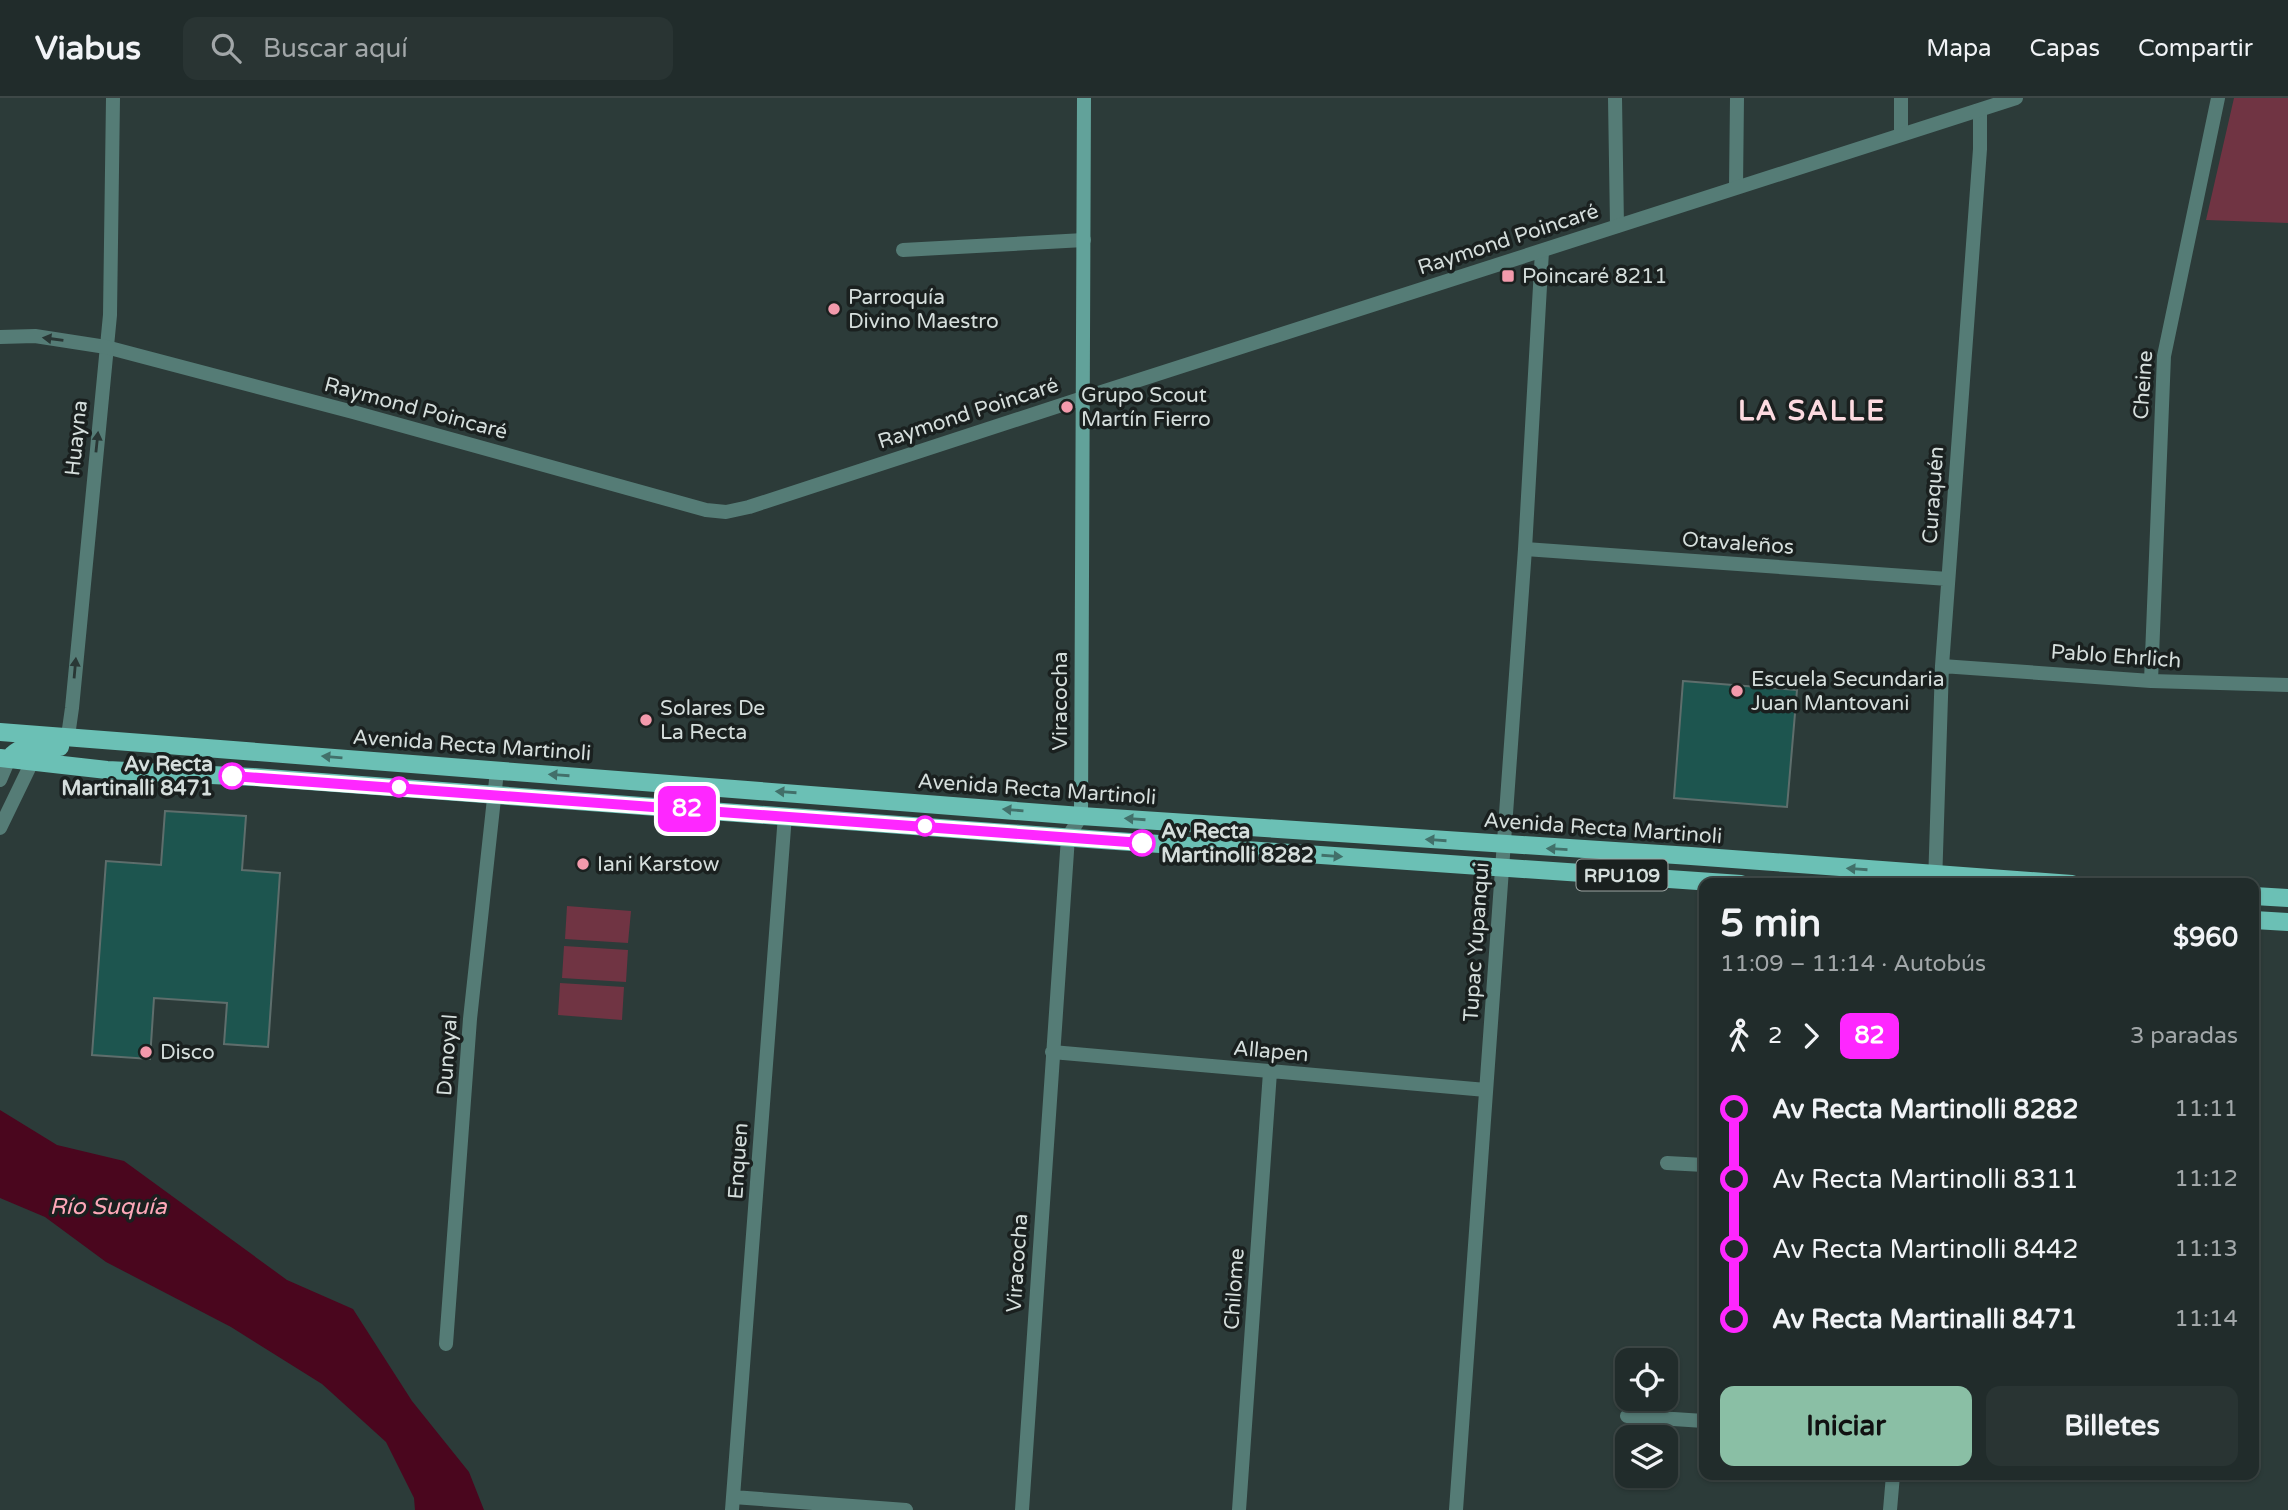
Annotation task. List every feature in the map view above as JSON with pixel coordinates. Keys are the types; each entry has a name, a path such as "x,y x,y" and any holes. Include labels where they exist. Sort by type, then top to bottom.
{"main road":[{"name":"Viracocha","path":"1080,816 1084,98"},
{"name":"Avenida Recta Martinoli","path":"0,733 68,736 1080,816 1691,856 1923,878"},
{"path":"31,755 48,746 152,754 192,746"},
{"name":"RPU109","path":"5,759 31,755 107,770 253,777 1699,881"},
{"path":"2259,896 2288,898"},
{"path":"2259,920 2288,922"}],"street":[{"name":"Huayna","path":"68,736 110,316 113,98"},
{"path":"1615,98 1617,226"},
{"path":"1736,187 1737,98"},
{"path":"1901,98 1901,134"},
{"name":"Raymond Poincaré","path":"0,337 35,337 107,347 692,506 726,512 749,508 2016,98"},
{"name":"Cheine","path":"2151,681 2164,356 2218,98"},
{"name":"Curaquén","path":"1934,878 1942,666 1980,149 1980,111"},
{"path":"903,250 1084,240"},
{"name":"Tupac Yupanqui","path":"1456,1510 1525,549 1542,251"},
{"name":"Otavaleños","path":"1525,549 1948,579"},
{"name":"Pablo Ehrlich","path":"1942,666 2151,681 2288,685"},
{"path":"0,733 31,755 0,828"},
{"path":"48,746 68,736"},
{"path":"0,780 5,759"},
{"name":"Dunoyal","path":"446,1344 470,1019 497,771"},
{"name":"Enquen","path":"732,1504 785,816"},
{"name":"Viracocha","path":"1022,1510 1068,837 1080,816"},
{"name":"Allapen","path":"1052,1052 1486,1090"},
{"name":"Chilome","path":"1239,1510 1270,1072"},
{"path":"1667,1163 1699,1165"},
{"path":"1627,1416 1699,1421"},
{"path":"1891,1510 1893,1480"},
{"path":"732,1504 906,1510"}],"shaded area":[{"path":"2234,98 2288,98 2288,223 2206,220"},
{"path":"567,906 631,911 628,943 565,939"},
{"path":"564,946 628,950 626,982 562,978"},
{"path":"560,983 624,987 622,1020 558,1015"}],"water":[{"name":"Río Suquía","path":"0,1110 57,1145 124,1161 287,1280 353,1309 412,1401 469,1472 484,1510 415,1510 414,1498 386,1442 322,1384 231,1327 106,1262 45,1217 0,1198"}],"building":[{"path":"1683,681 1797,690 1787,807 1674,798"},
{"path":"165,811 246,816 242,870 280,873 268,1047 224,1044 227,1003 154,998 150,1059 92,1055 106,861 161,865"}],"bus line":[{"name":"82","path":"232,776 1142,843"}],"place":[{"name":"Poincaré 8211","path":"1508,276"},
{"name":"Parroquía Divino Maestro","path":"834,309"},
{"name":"Grupo Scout Martín Fierro","path":"1067,407"},
{"name":"Escuela Secundaria Juan Mantovani","path":"1737,691"},
{"name":"Solares De La Recta","path":"646,720"},
{"name":"Av Recta Martinalli 8471","path":"232,776"},
{"name":"Av Recta Martinolli 8282","path":"1142,843"},
{"name":"Iani Karstow","path":"583,864"},
{"name":"Disco","path":"146,1052"}],"district":[{"name":"LA SALLE","path":"1812,410"}]}
